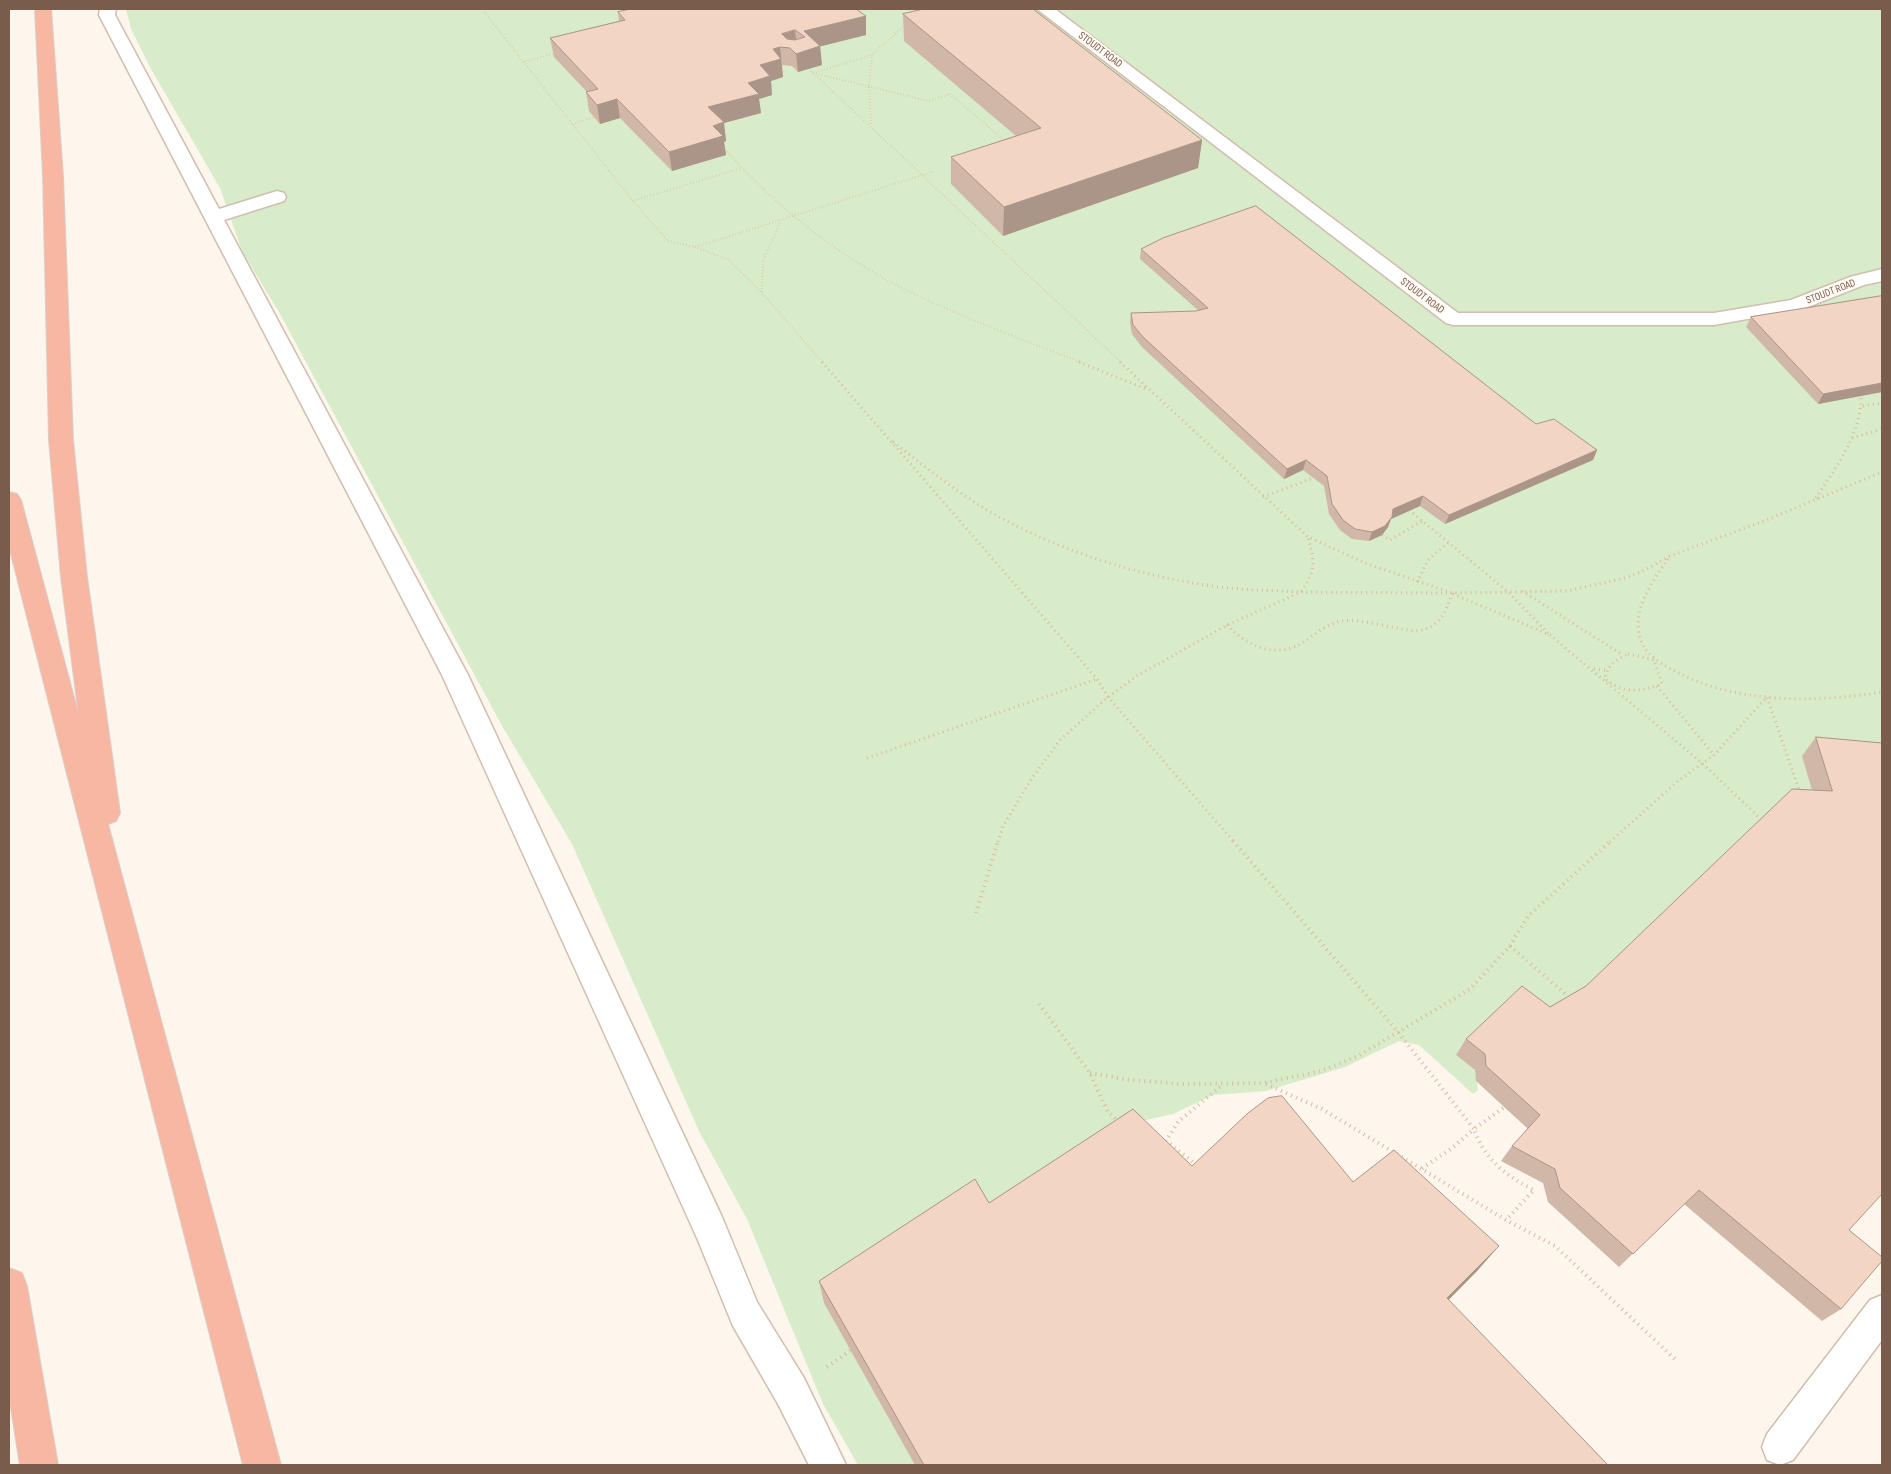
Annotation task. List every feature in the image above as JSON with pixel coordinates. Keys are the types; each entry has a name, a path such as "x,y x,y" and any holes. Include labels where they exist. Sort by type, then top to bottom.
{"highway":[{"path":"43,9 53,176 61,440 76,586 123,936"},
{"path":"9,500 262,1465"},
{"path":"9,1290 39,1465"}],"lane":[{"path":"108,9 107,15 454,675 706,1220 744,1314 791,1392 828,1465"},
{"name":"STOUDT ROAD","path":"1045,9 1453,319 1714,319 1796,305 1857,281 1882,275"},
{"path":"214,217 277,197"},
{"path":"1780,1447 1882,1312"}],"path":[{"path":"485,9 485,13 523,62 633,201 668,241 695,247 729,260 762,293 1097,679 1108,697 1398,1032 1474,1129 1480,1147 1510,1178 1534,1190 1506,1220"},
{"path":"812,73 872,55 911,20"},
{"path":"523,62 559,53"},
{"path":"871,125 869,86 872,55"},
{"path":"809,69 925,175 1149,390 1308,537 1366,563 1452,593 1550,635"},
{"path":"812,73 929,101 950,94 1005,142"},
{"path":"572,124 594,117"},
{"path":"720,143 742,168 835,248 917,295 1149,390"},
{"path":"633,201 742,168"},
{"path":"695,247 935,171"},
{"path":"762,293 763,260 781,221"},
{"path":"1815,500 1851,438 1862,406 1860,387"},
{"path":"1862,406 1882,403"},
{"path":"1851,438 1882,429"},
{"path":"886,437 960,492 995,513 1062,546 1127,568 1200,584 1300,592 1452,593 1567,591 1621,579 1641,572 1670,556 1882,472"},
{"path":"1263,497 1313,478"},
{"path":"1409,510 1508,591 1550,635 1605,679 1702,763 1764,822"},
{"path":"1382,535 1390,540 1422,521"},
{"path":"976,913 1004,826 1032,778 1060,740 1108,697 1137,676 1227,625 1300,592 1310,579 1316,564 1308,537"},
{"path":"1417,582 1428,560 1449,542"},
{"path":"1618,690 1639,692 1662,684 1654,660 1642,642 1638,619 1645,593 1670,556"},
{"path":"1522,591 1624,656"},
{"path":"1227,625 1244,641 1260,648 1284,650 1301,643 1318,631 1343,621 1382,625 1410,632 1431,629 1443,620 1452,593"},
{"path":"1605,679 1606,670 1612,661 1628,654 1654,660 1705,684 1766,697 1872,694 1882,692"},
{"path":"1592,669 1606,670"},
{"path":"867,758 1097,679"},
{"path":"1656,686 1714,755"},
{"path":"1090,1073 1130,1080 1222,1085 1264,1083 1321,1070 1358,1056 1470,990 1510,946 1528,916 1636,818 1714,755 1766,697"},
{"path":"1766,697 1802,799"},
{"path":"1510,946 1575,1002"},
{"path":"1039,1004 1090,1073 1108,1112 1123,1126"},
{"path":"1264,1083 1322,1109 1506,1220 1555,1246 1677,1361"},
{"path":"1159,1147 1166,1141 1178,1122 1222,1085"},
{"path":"1421,1169 1451,1149 1503,1108"},
{"path":"1166,1141 1205,1171"}],"green space":[{"path":"126,9 1882,9 1882,762 1818,809 1575,1002 1456,1055 1475,1070 1478,1090 1473,1094 1419,1045 1399,1041 1345,1067 1266,1091 1213,1095 1173,1114 1128,1124 916,1465 858,1465 823,1404 747,1219 699,1131 572,844 501,724 280,314 242,251 220,188 151,69 131,29"}],"building":[{"path":"631,9 856,9 866,16 804,31 820,46 796,54 790,48 780,47 773,49 781,59 760,65 770,76 748,83 759,94 708,107 724,122 713,126 723,136 669,152 617,99 597,105 586,92 598,89 550,38 625,20 618,12","holes":["795,30 805,37 795,40 787,39 782,34"]},
{"path":"924,9 1033,9 1202,140 1004,207 951,157 1041,128 903,14"},
{"path":"1256,206 1536,424 1554,419 1597,450 1449,515 1423,496 1393,509 1392,517 1385,526 1372,532 1355,529 1343,520 1332,504 1327,476 1306,460 1287,469 1143,337 1133,325 1131,313 1196,311 1208,308 1141,249 1163,238"},
{"path":"1882,296 1882,383 1823,394 1751,317"},
{"path":"1816,737 1882,743 1882,1194 1849,1230 1882,1257 1882,1261 1841,1309 1699,1190 1633,1254 1560,1188 1555,1169 1512,1146 1540,1115 1486,1066 1485,1054 1466,1039 1522,986 1550,1007 1586,986 1792,789 1832,791"},
{"path":"1282,1096 1353,1182 1394,1150 1499,1246 1447,1298 1608,1465 924,1465 819,1281 975,1179 989,1203 1133,1109 1192,1166 1248,1113 1268,1098"}]}
